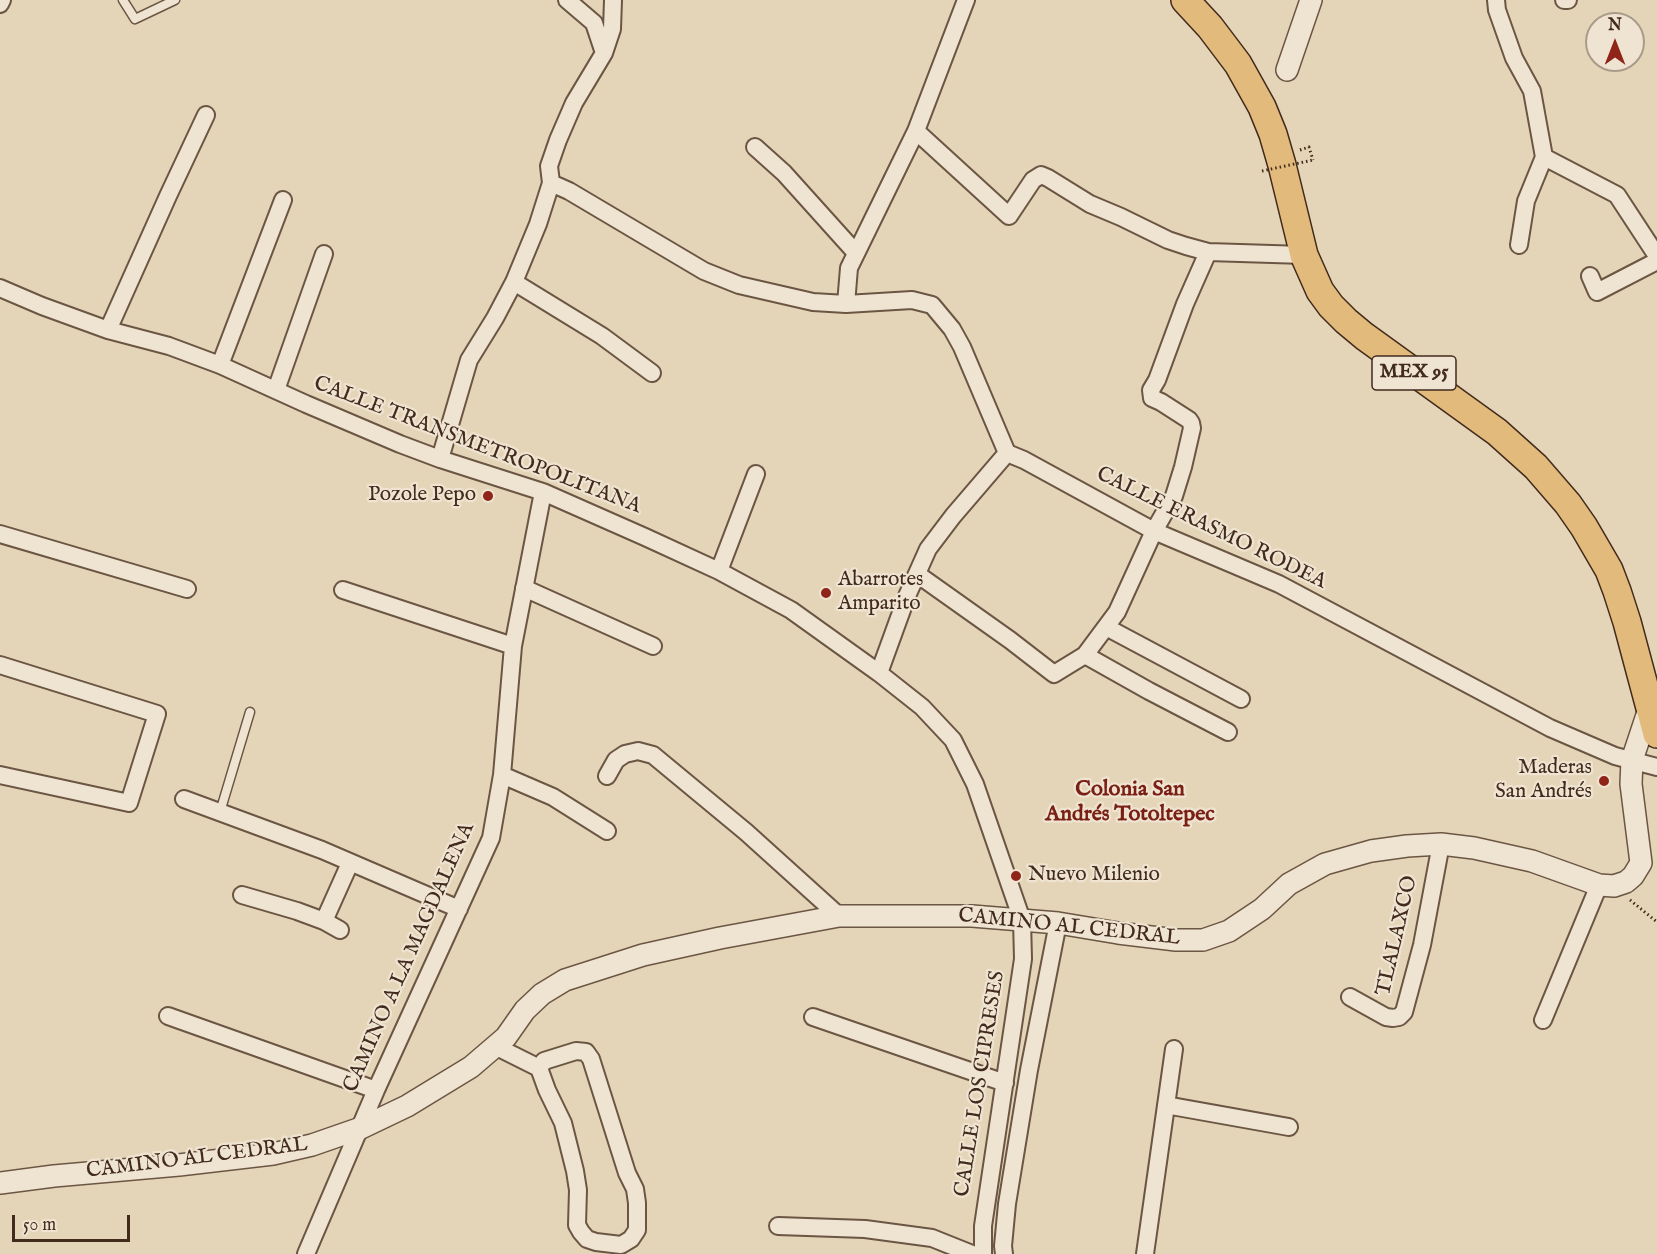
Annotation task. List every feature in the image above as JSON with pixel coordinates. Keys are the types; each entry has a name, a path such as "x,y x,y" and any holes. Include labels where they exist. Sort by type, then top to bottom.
{"main road":[{"name":"MEX 95","path":"1185,0 1210,27 1238,64 1262,106 1279,156 1304,255 1320,291 1331,306 1385,352 1497,432 1536,467 1568,504 1584,527 1609,570 1627,622 1657,734"}],"street":[{"path":"567,0 594,23 604,52"},
{"path":"440,459 469,360 514,282 535,231 551,183 549,166 558,140 574,103 604,52 612,29 613,0"},
{"path":"846,304 849,268 916,131 966,0"},
{"path":"1287,70 1311,0"},
{"path":"1496,0 1497,10 1514,57 1532,91 1544,157 1526,201 1519,245"},
{"path":"108,330 206,115"},
{"path":"916,131 1009,216 1033,180 1041,175 1048,177 1090,204 1185,246 1208,252 1304,255"},
{"path":"755,147 784,173 856,253"},
{"path":"1544,157 1617,195 1657,256"},
{"path":"551,183 569,191 704,271 739,285 813,302 846,304 912,300 932,305 952,329 962,347 1007,453 928,549 901,612 879,673"},
{"path":"220,364 283,200"},
{"path":"917,574 1054,674 1086,655 1117,612 1154,531 1174,496 1183,467 1192,428 1190,420 1152,398 1151,390 1208,252"},
{"path":"276,390 324,254"},
{"path":"1590,276 1597,292 1657,261"},
{"path":"514,282 602,336 652,374"},
{"name":"CALLE TRANSMETROPOLITANA","path":"0,288 108,330 169,346 220,364 400,444 543,492 719,571 791,610 879,673 921,707 953,740 975,784 1022,920"},
{"name":"CALLE ERASMO RODEA","path":"1007,453 1154,531 1279,584 1550,728 1615,756 1657,767"},
{"path":"719,571 756,474"},
{"name":"CAMINO A LA MAGDALENA","path":"310,1251 376,1090 491,838 502,775 513,646 543,492"},
{"path":"0,534 187,589"},
{"path":"524,588 652,646"},
{"path":"343,590 513,646"},
{"path":"1106,627 1241,699"},
{"path":"1086,655 1228,732"},
{"path":"0,665 157,714 129,803 0,776"},
{"name":"CAMINO AL CEDRAL","path":"0,1183 273,1154 312,1145 361,1128 407,1106 471,1067 506,1037 525,1010 542,994 566,980 643,955 839,916 972,916 1058,923 1164,939 1203,940 1229,931 1262,909 1289,884 1325,864 1371,851 1441,844 1474,848 1532,861 1599,885 1614,886 1626,882 1638,870 1641,862 1631,784 1632,760 1650,706"},
{"path":"607,776 616,760 625,754 638,751 653,755 746,832 839,916"},
{"path":"502,775 552,797 607,831"},
{"path":"184,799 322,850 459,909"},
{"name":"TLALAXCO","path":"1350,998 1386,1017 1400,1017 1404,1012 1422,945 1441,844"},
{"path":"324,921 351,863"},
{"path":"1543,1020 1599,885"},
{"path":"242,895 297,911 340,930"},
{"name":"CALLE LOS CIPRESES","path":"983,1254 983,1226 1023,959 1022,920"},
{"path":"1004,1254 1007,1204 1029,1070 1058,923"},
{"path":"168,1016 376,1090"},
{"path":"813,1017 1005,1083"},
{"path":"495,1046 539,1068 563,1123 575,1171 578,1190 577,1225 581,1232 587,1239 596,1242 621,1245 631,1239 637,1230 635,1189 624,1163 591,1059 586,1053 576,1052 544,1061 539,1068"},
{"path":"1145,1254 1174,1049"},
{"path":"1166,1105 1288,1127"},
{"path":"778,1226 865,1229 932,1238 972,1254"}],"lane":[{"path":"123,0 135,19 175,0"},
{"path":"220,812 250,712"}],"path":[{"path":"1262,171 1313,160 1309,147"},
{"path":"1634,903 1657,922"}],"place":[{"name":"Pozole Pepo","path":"488,496"},
{"name":"Abarrotes Amparito","path":"826,593"},
{"name":"Maderas San Andrés","path":"1604,781"},
{"name":"Nuevo Milenio","path":"1016,876"}],"district":[{"name":"Colonia San Andrés Totoltepec","path":"1130,802"}]}
